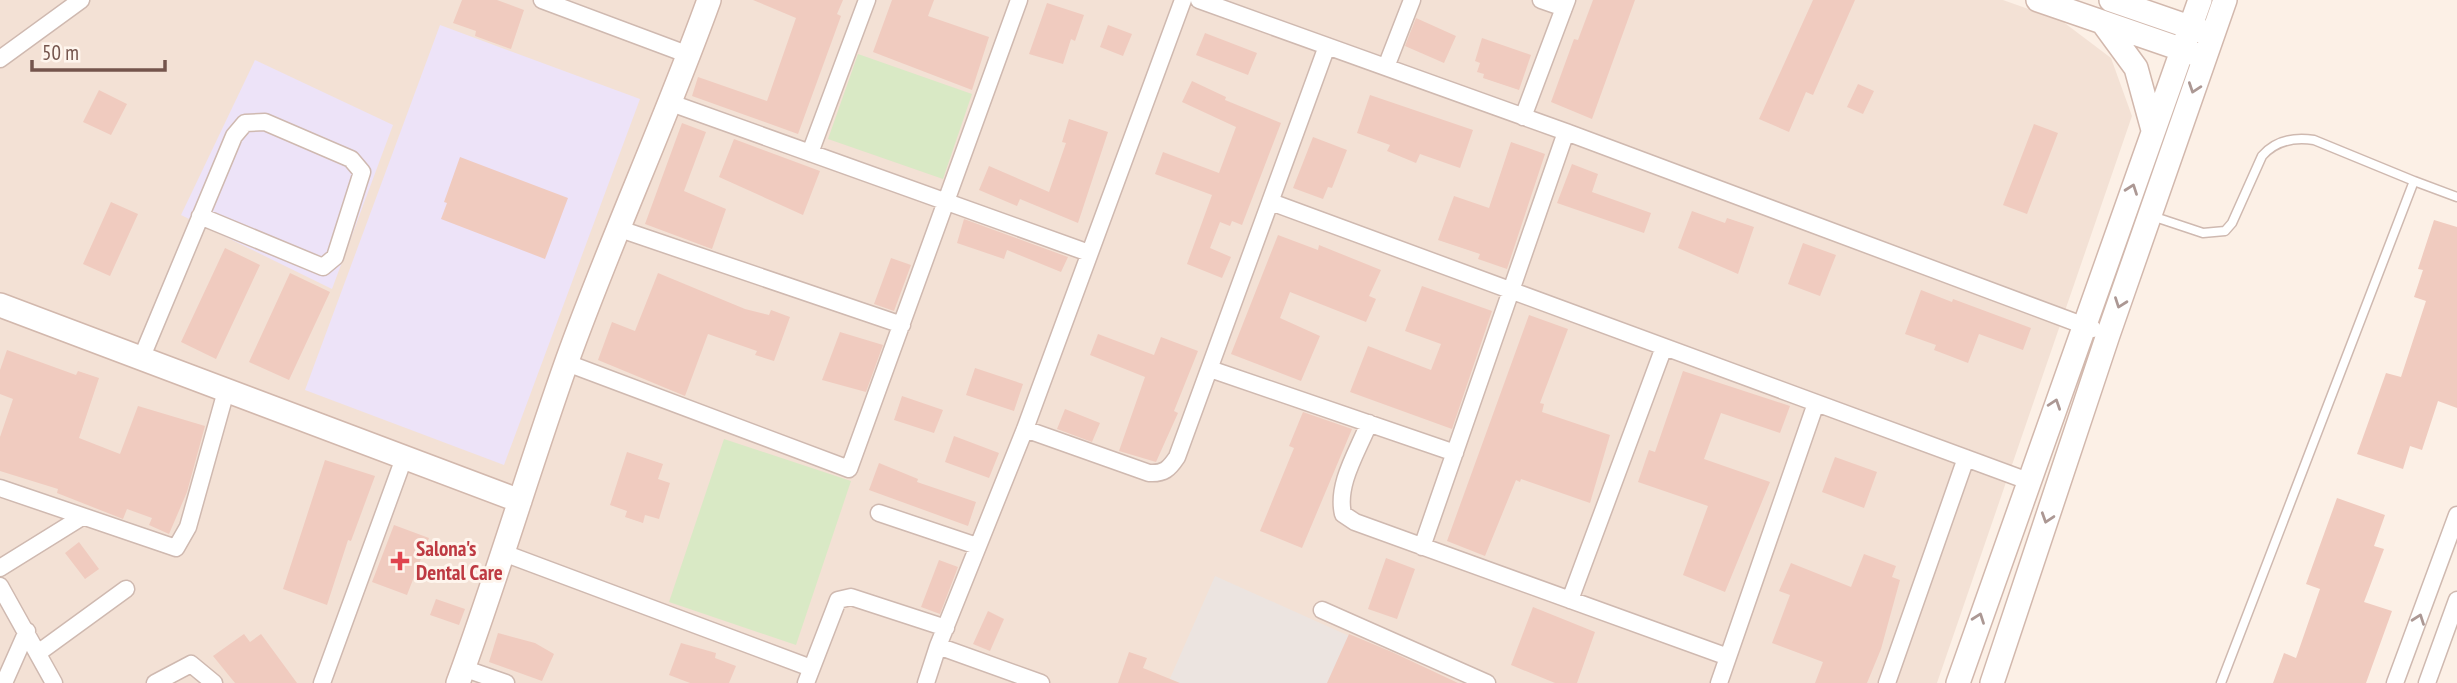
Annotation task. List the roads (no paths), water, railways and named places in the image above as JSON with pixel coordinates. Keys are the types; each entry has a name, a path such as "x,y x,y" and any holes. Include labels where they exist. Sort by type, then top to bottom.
{"main road":[{"path":"461,676 567,363 617,228 671,103 709,0"},
{"path":"2038,0 2062,4 2103,23 2205,57"},
{"path":"2113,0 2212,34"},
{"path":"1958,683 2200,0"},
{"path":"1992,683 2108,335 2225,0"},
{"path":"2103,23 2136,68 2153,130"},
{"path":"0,305 520,502"}],"street":[{"path":"0,59 81,0"},
{"path":"810,153 867,0"},
{"path":"567,363 849,469 1018,0"},
{"path":"926,683 977,545 1025,429 1183,0"},
{"path":"1199,0 1566,132 2108,335"},
{"path":"1386,67 1412,0"},
{"path":"1523,117 1566,4 1541,0"},
{"path":"552,2 689,55"},
{"path":"1025,429 1149,473 1161,474 1177,457 1327,46"},
{"path":"671,103 1089,253"},
{"path":"141,359 200,216 234,136 245,123 265,122 351,159 362,172 335,257 323,267 200,216"},
{"path":"1422,547 1566,132"},
{"path":"1271,202 2028,481"},
{"path":"617,228 902,325"},
{"path":"1570,600 1664,347"},
{"path":"1210,369 1455,453"},
{"path":"0,488 176,548 188,527 226,391"},
{"path":"1719,683 1816,403"},
{"path":"1369,423 1340,502 1343,514 1354,522 1728,657"},
{"path":"322,683 404,458"},
{"path":"1888,683 1966,458"},
{"path":"879,513 977,545"},
{"path":"2395,683 2457,515"},
{"path":"0,568 82,517"},
{"path":"501,552 808,675 834,607 844,598 850,597 946,628"},
{"path":"0,586 54,683"},
{"path":"38,653 126,589"},
{"path":"2427,683 2450,638 2457,600"},
{"path":"1322,610 1487,683"},
{"path":"4,683 27,631"},
{"path":"938,646 1041,683"},
{"path":"155,683 191,664 214,683"},
{"path":"461,676 506,683"}],"lane":[{"path":"2151,216 2203,233 2225,231 2232,223 2262,156 2270,147 2300,138 2314,140 2457,197"},
{"path":"2221,683 2414,181"}],"place":[{"name":"Salona's Dental Care","path":"400,561"}]}
